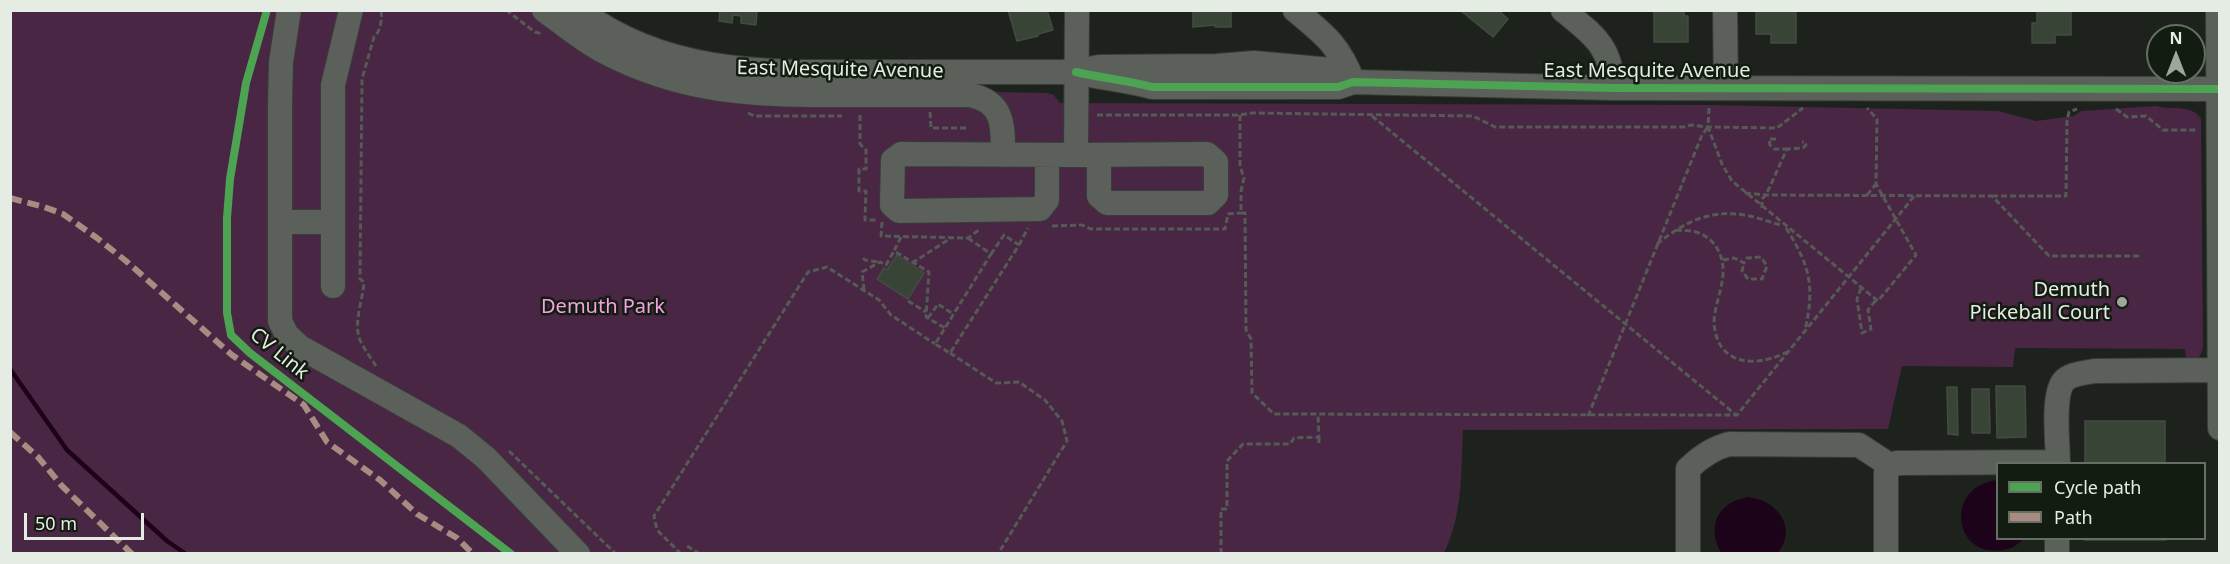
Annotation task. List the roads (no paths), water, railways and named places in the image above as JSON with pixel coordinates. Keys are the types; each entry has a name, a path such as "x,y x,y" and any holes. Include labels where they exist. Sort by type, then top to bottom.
{"street":[{"path":"289,10 281,73 280,222 280,321 287,335 300,347 459,436 486,458 578,554"},
{"path":"333,286 333,85 351,10"},
{"path":"544,10 602,50 635,66 696,85 733,92 775,95 978,96 993,106 1002,120 1003,155"},
{"name":"East Mesquite Avenue","path":"579,10 594,21 666,54 725,68 763,72 1076,72 1100,78 1126,80 1152,87 1338,87 1353,82 1613,88 1718,94 2218,89"},
{"path":"1047,155 1047,200 1040,209 898,211 892,205 893,160 900,154 1003,155 1047,155 1087,155 1207,154 1216,162 1216,195 1208,203 1107,203 1099,196 1087,155 1076,72 1077,10"},
{"path":"1295,10 1327,36 1345,60 1353,82"},
{"path":"1563,10 1598,39 1612,68 1613,88"},
{"path":"1718,94 1725,10"},
{"path":"2217,10 2220,428"},
{"path":"280,222 333,222"},
{"path":"2058,462 2058,394 2064,381 2076,374 2094,371 2218,370"},
{"path":"1688,554 1688,469 1719,447 1729,444 1859,445 1891,466"},
{"path":"1886,554 1886,472 1891,466 1897,463 1996,463"}],"waterway":[{"path":"10,369 67,450 167,541 186,554"}],"place":[{"name":"Demuth Pickeball Court","path":"2122,302"}],"park label":[{"name":"Demuth Park","path":"603,307"}]}
